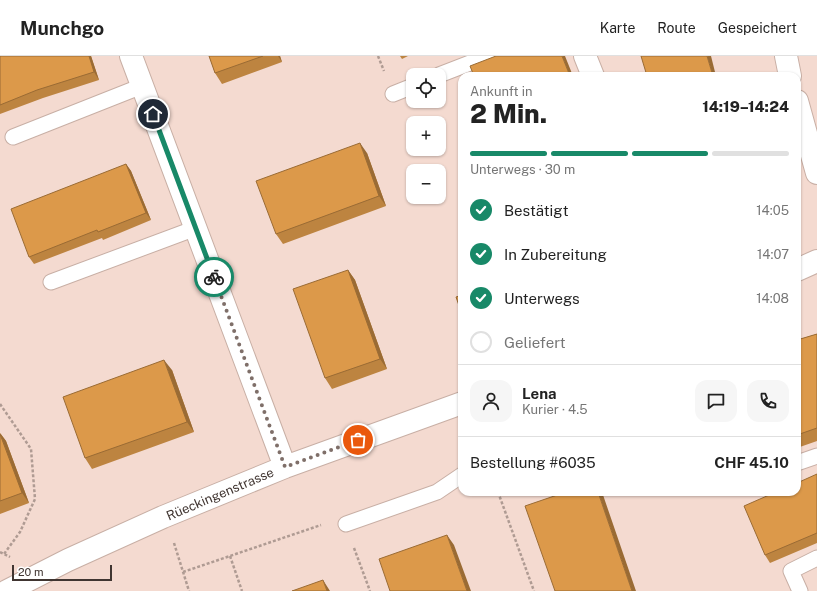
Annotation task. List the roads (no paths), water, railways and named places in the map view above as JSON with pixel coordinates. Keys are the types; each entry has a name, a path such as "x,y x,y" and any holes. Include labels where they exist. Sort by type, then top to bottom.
{"street":[{"path":"131,56 285,467"},
{"path":"585,56 591,72"},
{"path":"786,56 789,72"},
{"path":"801,115 817,172"},
{"path":"801,268 817,261"},
{"name":"Rüeckingenstrasse","path":"6,591 68,560 156,520 285,467 458,407"}],"lane":[{"path":"446,72 488,56"},
{"path":"13,137 142,86"},
{"path":"393,94 406,89"},
{"path":"51,282 196,228"},
{"path":"801,462 817,456"},
{"path":"346,524 437,492 458,478"},
{"path":"800,591 791,571 817,558"}]}
